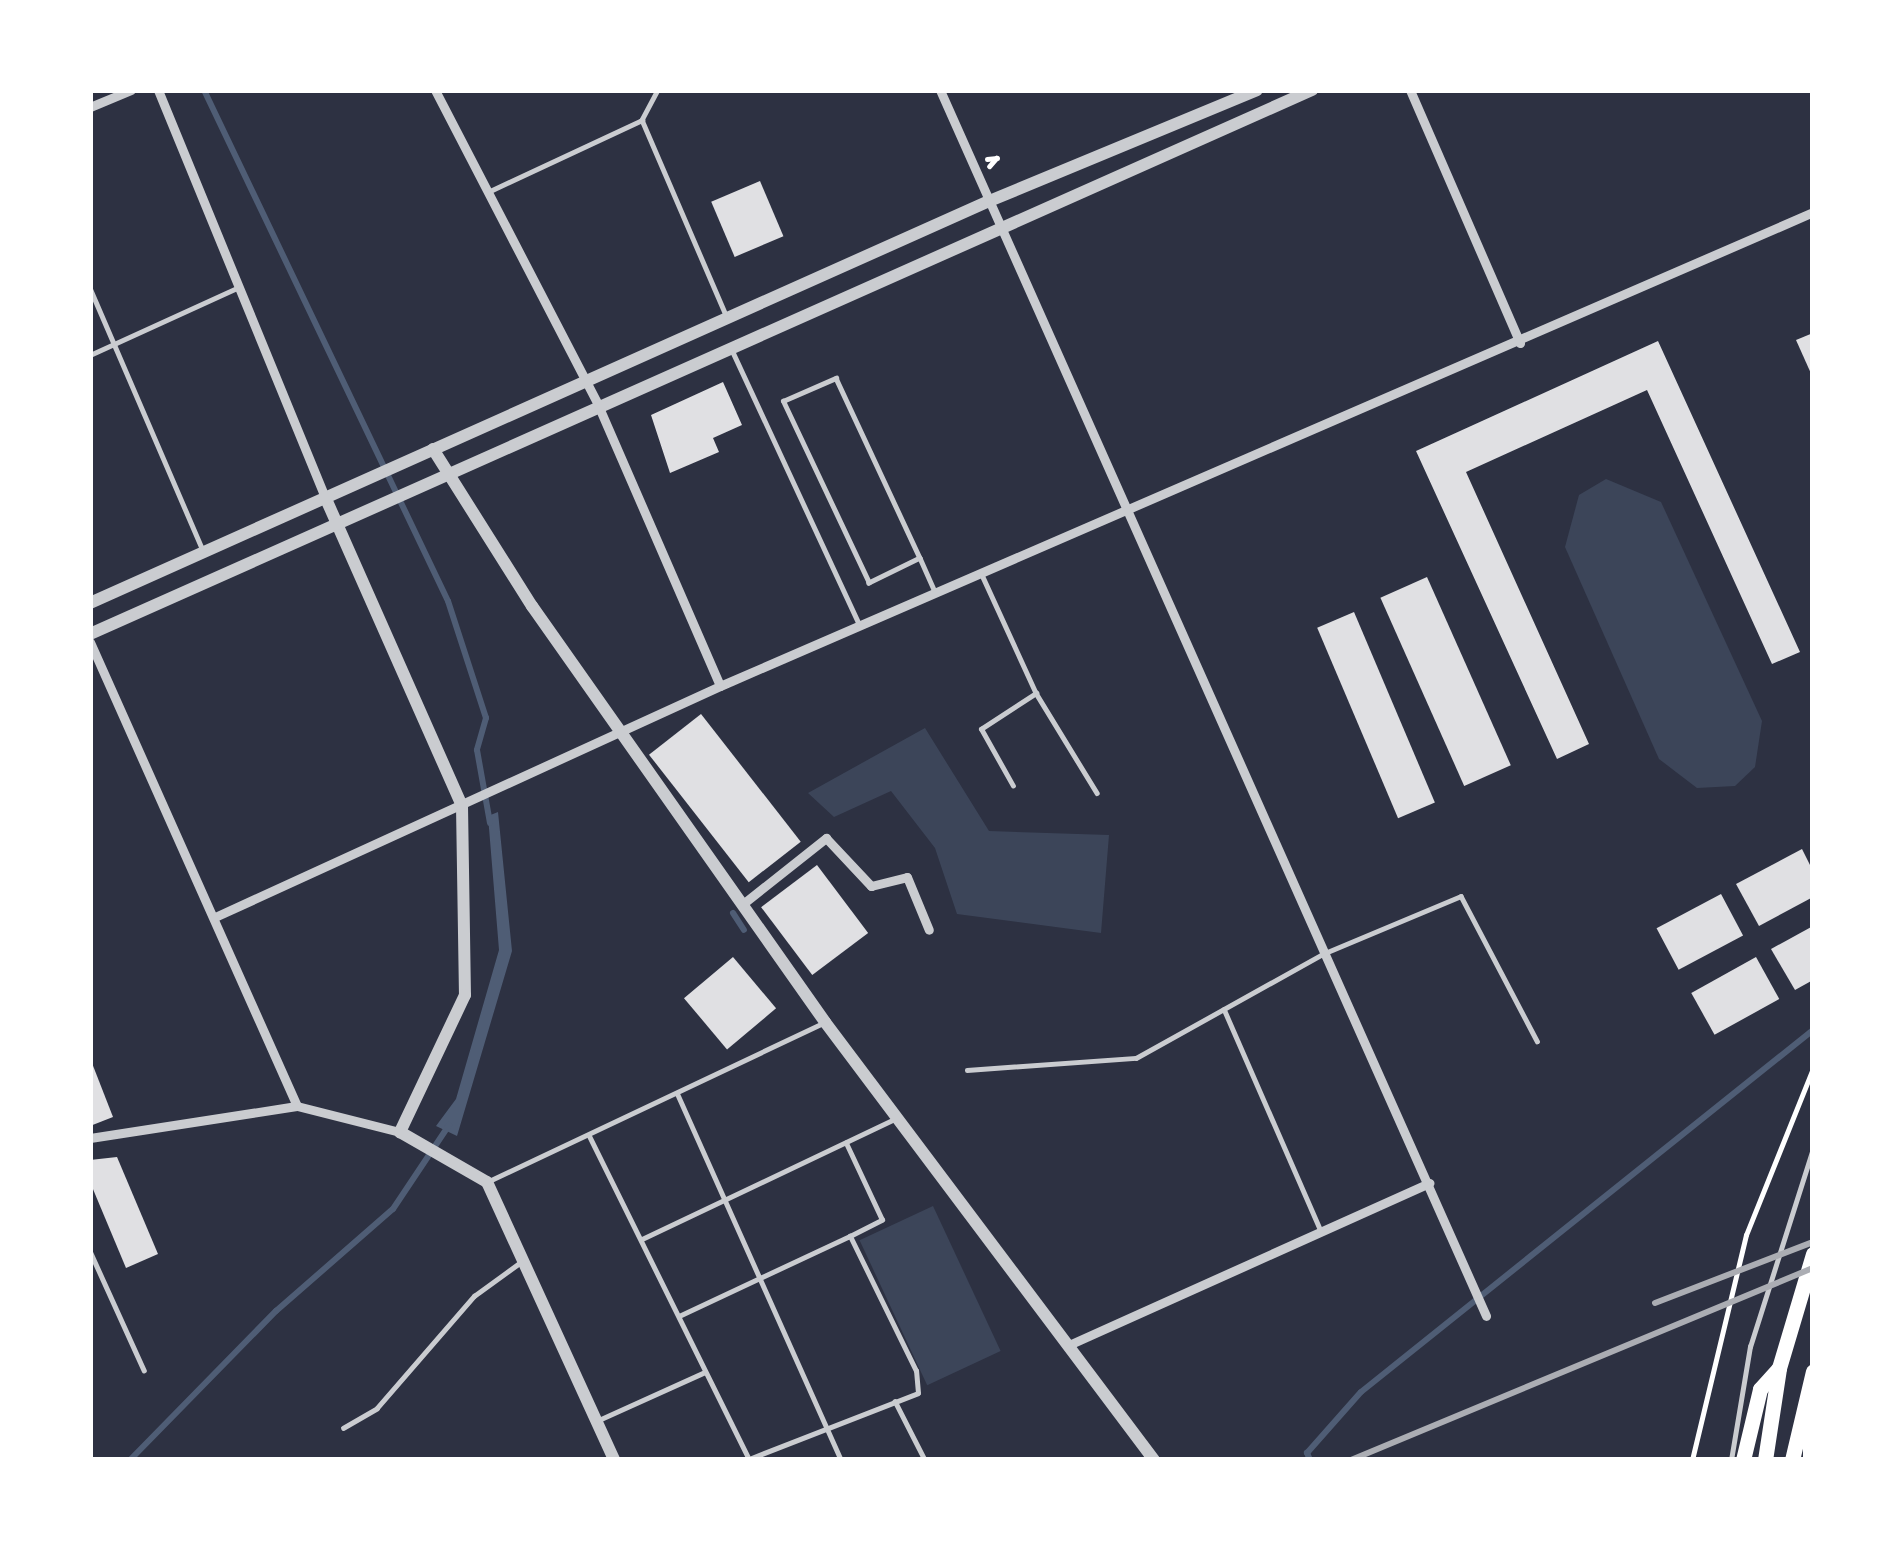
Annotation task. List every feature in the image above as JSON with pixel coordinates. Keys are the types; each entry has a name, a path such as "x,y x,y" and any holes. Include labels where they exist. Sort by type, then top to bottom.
{"main road":[{"path":"1765,1460 1779,1368 1813,1254"},
{"path":"1743,1460 1760,1389 1779,1368"},
{"path":"1792,1460 1811,1377"},
{"path":"1810,1460 1811,1377"}],"street":[{"path":"90,107 131,90"},
{"path":"158,90 326,499 462,806 465,995 400,1132"},
{"path":"435,90 598,405 720,686"},
{"path":"940,90 996,228 1485,1312"},
{"path":"90,603 987,202 1257,90"},
{"path":"297,1106 90,638 598,405 1312,90"},
{"path":"1410,90 1520,343"},
{"path":"215,917 623,735 720,686 937,597 1813,212"},
{"path":"433,449 444,476 825,1022 1154,1460"},
{"path":"745,903 826,838 871,886 907,878 929,930"},
{"path":"90,1138 297,1106 400,1132 487,1182 614,1460"},
{"path":"1071,1344 1430,1183"}],"lane":[{"path":"486,193 642,120 658,90"},
{"path":"642,120 728,319"},
{"path":"90,355 239,287"},
{"path":"90,288 204,553"},
{"path":"731,348 860,628"},
{"path":"920,558 869,583 783,401 836,378 920,558 937,597"},
{"path":"982,577 1036,693 1097,793"},
{"path":"1013,786 981,729 1036,693"},
{"path":"967,1070 1136,1058 1324,953 1461,896 1538,1041"},
{"path":"1224,1009 1322,1234"},
{"path":"487,1182 825,1022"},
{"path":"678,1095 841,1460"},
{"path":"642,1239 900,1116"},
{"path":"589,1135 749,1459 918,1393 916,1371 850,1236"},
{"path":"679,1316 882,1220 846,1143"},
{"path":"1731,1460 1750,1347 1813,1148"},
{"path":"90,1251 144,1370"},
{"path":"343,1427 377,1408 474,1296 523,1260"},
{"path":"596,1421 705,1372"},
{"path":"896,1401 925,1460"}],"path":[{"path":"1692,1460 1708,1369 1746,1235 1813,1068"}],"shaded area":[{"path":"1606,479 1661,502 1762,721 1755,767 1735,786 1697,788 1659,759 1565,547 1579,495"},
{"path":"925,728 989,831 1109,835 1101,933 957,914 935,848 891,791 834,817 808,793"},
{"path":"498,812 512,951 457,1136 436,1126 456,1099 499,950 488,816"},
{"path":"933,1206 1001,1351 927,1385 860,1240"}],"building":[{"path":"760,181 783,236 735,257 711,202"},
{"path":"1813,333 1813,378 1796,340"},
{"path":"1658,341 1800,652 1772,664 1647,390 1466,472 1589,744 1557,759 1416,451"},
{"path":"723,382 742,425 713,438 719,452 670,473 651,415"},
{"path":"1427,577 1511,765 1464,786 1380,598"},
{"path":"1354,612 1435,803 1398,818 1317,628"},
{"path":"701,714 801,842 749,882 649,755"},
{"path":"1802,849 1813,871 1813,897 1759,926 1736,884"},
{"path":"817,865 868,933 812,975 761,907"},
{"path":"1721,894 1743,935 1679,970 1657,928"},
{"path":"1813,926 1813,980 1795,990 1771,949"},
{"path":"733,957 776,1008 727,1049 684,998"},
{"path":"1756,957 1779,999 1715,1035 1691,993"},
{"path":"90,1058 113,1117 90,1126"},
{"path":"117,1157 158,1254 126,1268 90,1182 90,1160"}],"waterway":[{"path":"204,90 448,601 486,718 477,750 490,823"},
{"path":"733,913 744,930"},
{"path":"1310,1460 1307,1453 1361,1392 1813,1030"},
{"path":"130,1460 276,1311 393,1209 449,1125"}],"railway":[{"path":"1655,1303 1813,1242"},
{"path":"1351,1460 1813,1268"}]}
